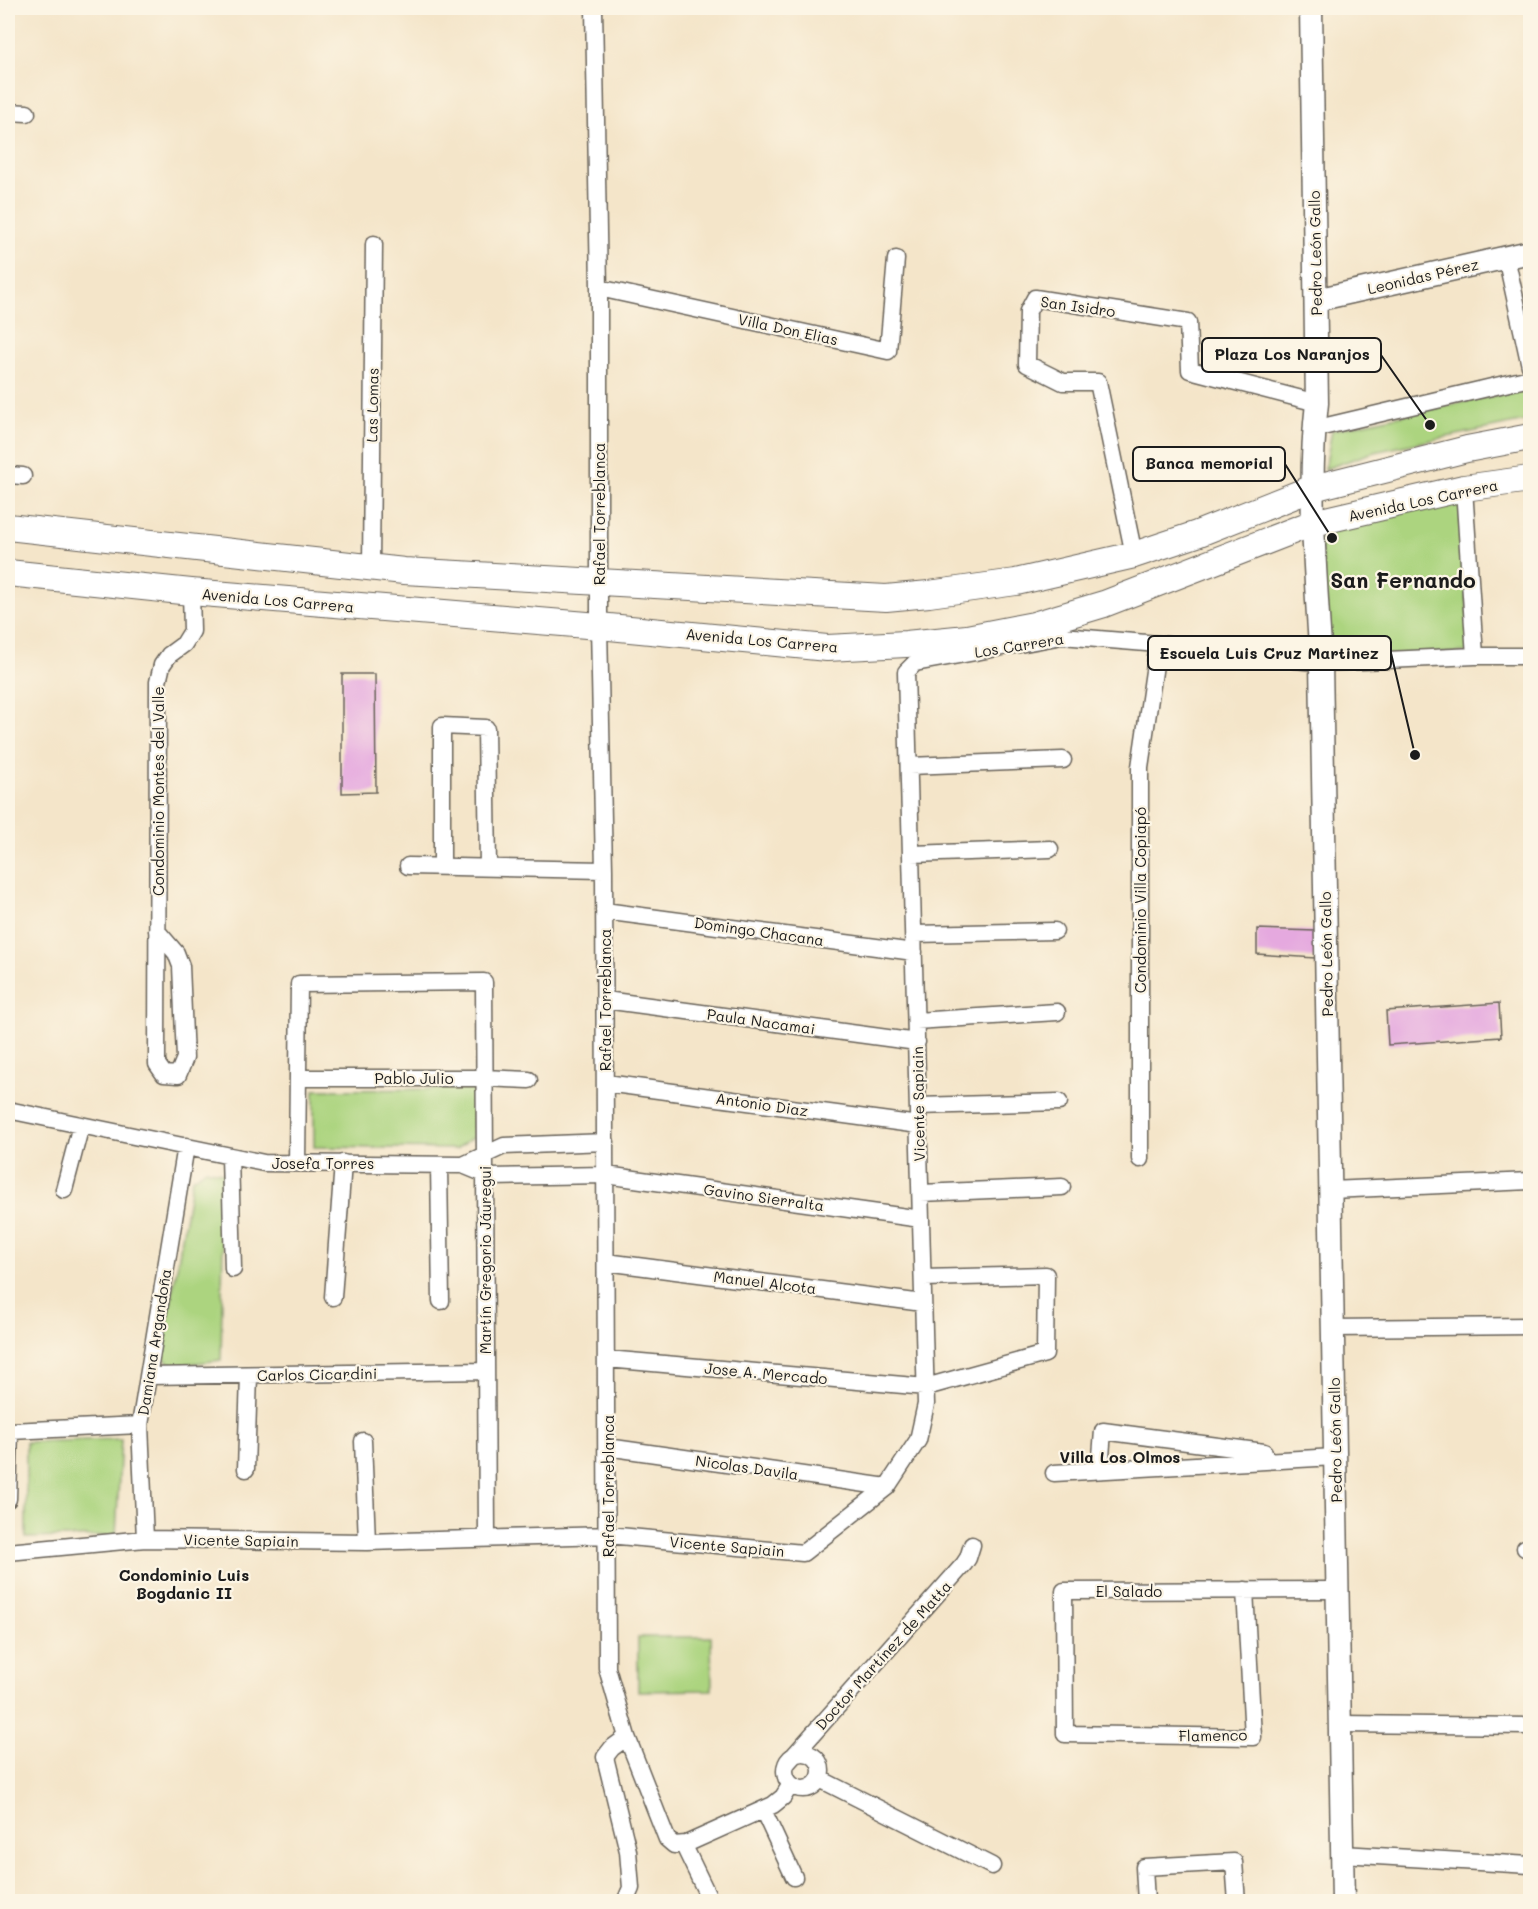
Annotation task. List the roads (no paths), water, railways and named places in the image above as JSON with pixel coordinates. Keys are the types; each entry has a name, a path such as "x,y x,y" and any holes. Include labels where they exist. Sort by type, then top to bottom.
{"main road":[{"path":"8,527 404,571 886,598 1016,582 1134,555 1197,534 1313,488 1467,449 1530,437"},
{"name":"Avenida Los Carrera","path":"8,573 191,592 599,626 827,648 967,638 1034,625 1104,604 1313,523 1464,488 1530,479"}],"street":[{"name":"Rafael Torreblanca","path":"594,8 599,626 606,1083 607,1668 627,1737 667,1839 674,1845 686,1844"},
{"name":"Pedro León Gallo","path":"1311,8 1317,403 1314,429 1313,523 1321,663 1343,1902"},
{"path":"8,112 27,113"},
{"name":"Las Lomas","path":"371,566 374,244"},
{"name":"Leonidas Pérez","path":"1316,300 1530,252"},
{"path":"1506,257 1530,366"},
{"name":"Villa Don Elias","path":"598,288 888,351 896,259"},
{"name":"San Isidro","path":"1134,555 1098,382 1063,382 1027,364 1028,311 1035,298 1188,322 1190,370 1317,403"},
{"path":"1314,429 1530,378"},
{"path":"1464,488 1475,656"},
{"name":"Condominio Montes del Valle","path":"158,931 176,953 182,966 185,1058 178,1075 164,1074 157,1064 158,682 162,665 169,655 184,644 192,631 191,592"},
{"name":"Los Carrera","path":"906,672 915,663 1062,636 1158,644 1321,663 1475,656 1530,656"},
{"name":"Condominio Villa Copiapó","path":"1140,1159 1140,767 1158,644"},
{"name":"Vicente Sapiain","path":"8,1552 145,1539 367,1542 608,1535 803,1552 886,1487 918,1440 926,1404 906,672"},
{"path":"441,866 442,726 486,728 488,866"},
{"path":"909,766 1063,760"},
{"path":"912,854 1050,849"},
{"path":"408,866 604,870"},
{"name":"Domingo Chacana","path":"604,911 914,951"},
{"path":"914,934 1055,931"},
{"name":"Martín Gregorio Jáuregui","path":"298,1078 299,984 484,982 487,1538"},
{"name":"Paula Nacamai","path":"605,1000 917,1042"},
{"path":"916,1021 1057,1012"},
{"path":"297,1163 298,1078"},
{"name":"Pablo Julio","path":"298,1078 529,1080"},
{"name":"Antonio Diaz","path":"606,1083 919,1125"},
{"path":"918,1106 1059,1102"},
{"name":"Josefa Torres","path":"8,1110 264,1163 463,1165 492,1177 606,1175"},
{"path":"64,1190 81,1125"},
{"name":"Josefa Torres","path":"463,1165 504,1146 606,1142"},
{"name":"Damiana Argandoña","path":"145,1539 140,1425 186,1146"},
{"path":"230,1156 233,1269"},
{"path":"333,1297 344,1163"},
{"path":"440,1164 441,1301"},
{"name":"Gavino Sierralta","path":"606,1175 921,1219"},
{"path":"1331,1190 1530,1181"},
{"path":"921,1193 1062,1187"},
{"name":"Manuel Alcota","path":"606,1262 923,1303"},
{"path":"923,1278 1046,1275 1045,1354 926,1387"},
{"path":"1333,1328 1530,1326"},
{"name":"Jose A. Mercado","path":"607,1359 926,1387"},
{"name":"Carlos Cicardini","path":"148,1376 486,1371"},
{"path":"246,1469 249,1375"},
{"path":"8,1499 10,1431 140,1425"},
{"path":"1100,1469 1103,1431 1306,1457"},
{"path":"363,1441 367,1542"},
{"name":"Nicolas Davila","path":"607,1447 886,1487"},
{"path":"1054,1473 1335,1457"},
{"name":"Doctor Martínez de Matta","path":"788,1762 964,1564 972,1545"},
{"name":"Flamenco","path":"1065,1734 1253,1737 1245,1590"},
{"name":"El Salado","path":"1065,1734 1064,1591 1338,1590"},
{"path":"1340,1724 1530,1726"},
{"path":"625,1902 631,1888 628,1851 605,1757 612,1748 627,1737"},
{"path":"798,1754 810,1755 821,1765 820,1779 816,1785 802,1790 791,1784 786,1774 788,1762 798,1754"},
{"path":"820,1779 992,1866"},
{"path":"711,1902 686,1850 686,1844 773,1805 783,1797 791,1784"},
{"path":"763,1810 794,1877"},
{"path":"1342,1854 1530,1865"},
{"path":"1146,1902 1144,1867 1234,1862 1237,1902"}],"place":[{"name":"Plaza Los Naranjos","path":"1430,425"},
{"name":"Banca memorial","path":"1332,538"},
{"name":"Escuela Luis Cruz Martinez","path":"1415,755"}],"district":[{"name":"San Fernando","path":"1403,579"},
{"name":"Villa Los Olmos","path":"1120,1456"},
{"name":"Condominio Luis Bogdanic II","path":"184,1583"}]}
